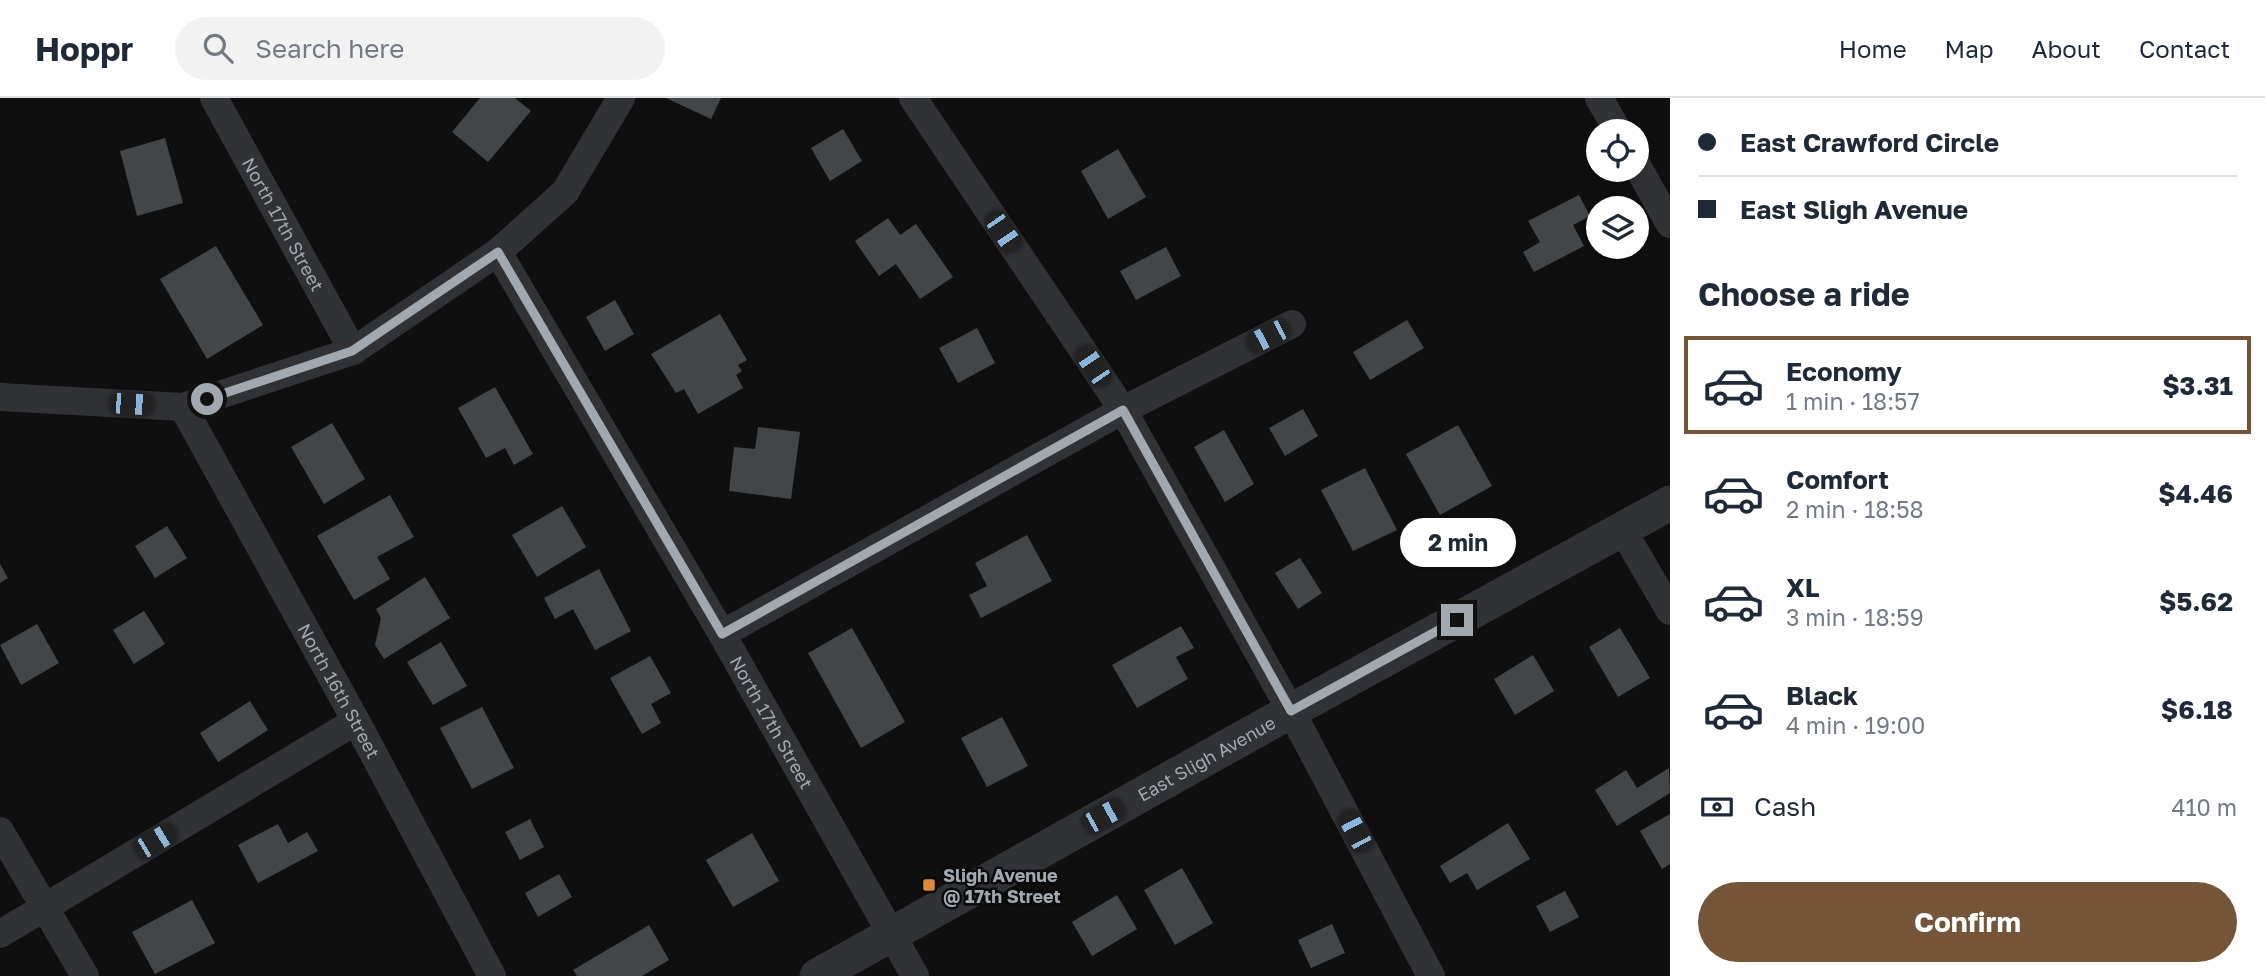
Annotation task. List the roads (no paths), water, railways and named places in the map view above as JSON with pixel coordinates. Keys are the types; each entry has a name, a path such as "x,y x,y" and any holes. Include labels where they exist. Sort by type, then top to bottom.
{"street":[{"name":"North 17th Street","path":"214,98 352,351"},
{"path":"0,397 183,407 352,351 498,252 565,192 621,98"},
{"path":"913,98 1123,410 1291,711 1431,976"},
{"path":"1599,98 1611,119"},
{"path":"1646,182 1670,224"},
{"name":"North 17th Street","path":"498,252 722,634 915,976"},
{"path":"722,634 1123,410 1292,324"},
{"name":"North 16th Street","path":"183,407 356,721 492,976"},
{"name":"East Sligh Avenue","path":"817,976 1670,503"},
{"path":"1622,529 1670,611"},
{"path":"0,934 356,721"},
{"path":"0,831 85,976"}],"place":[{"name":"Sligh Avenue @ 17th Street","path":"929,885"}]}
